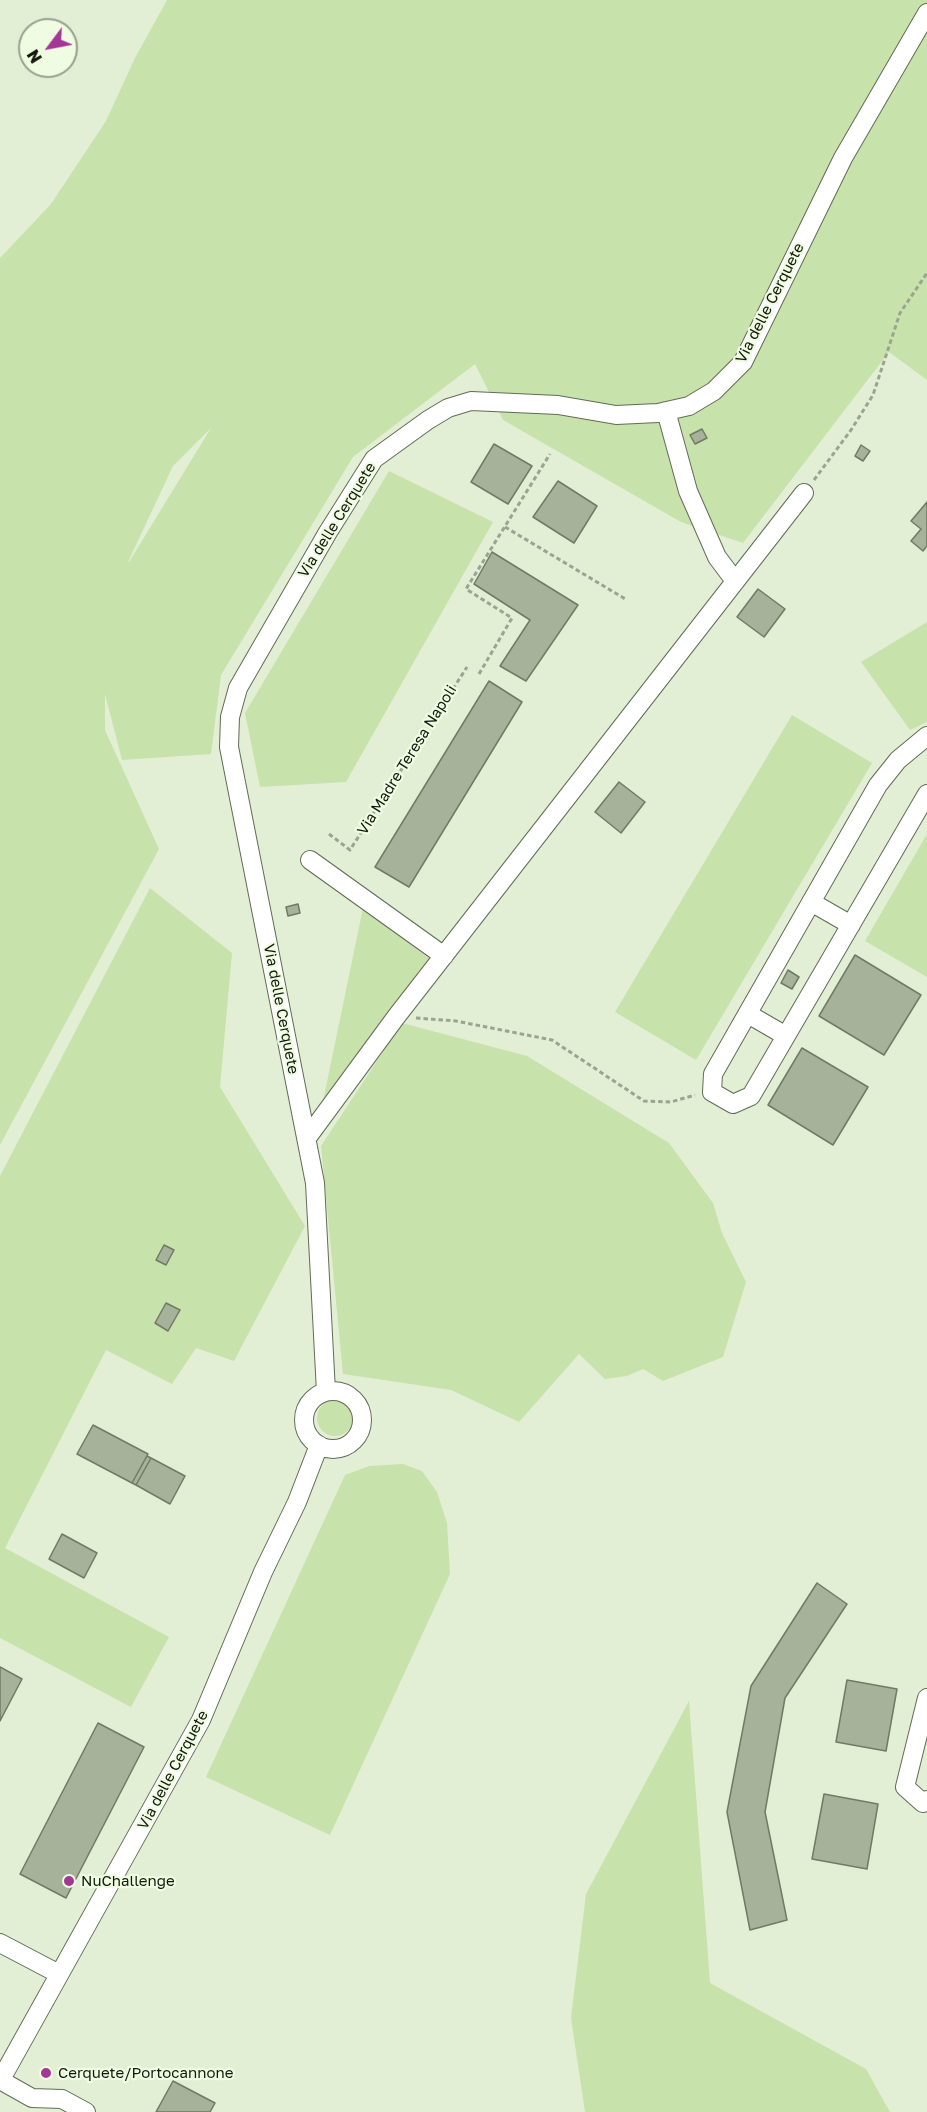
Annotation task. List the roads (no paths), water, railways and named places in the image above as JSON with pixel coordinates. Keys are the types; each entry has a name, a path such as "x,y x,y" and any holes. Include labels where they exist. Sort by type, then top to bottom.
{"street":[{"name":"Via delle Cerquete","path":"326,1392 315,1183 229,747 230,717 238,688 328,532 374,459 428,420 448,408 471,401 558,405 616,415 666,411 689,406 714,391 743,362 843,158 927,13"},
{"path":"666,411 688,491 717,557 735,581"},
{"path":"307,1138 396,1017 804,493"},
{"path":"927,736 898,760 878,785 713,1074 712,1092 733,1104 751,1096 927,794"},
{"path":"310,860 444,956"},
{"path":"812,902 851,924"},
{"path":"748,1014 786,1036"},
{"path":"337,1391 348,1395 357,1402 361,1413 362,1424 358,1435 351,1443 341,1448 330,1449 319,1445 310,1438 305,1428 304,1416 308,1406 316,1397 326,1392 337,1391"},
{"name":"Via delle Cerquete","path":"0,2081 201,1720 263,1572 297,1502 319,1445"},
{"path":"927,1698 922,1740 905,1787 923,1803 927,1800"},
{"path":"0,1943 59,1974"},
{"path":"0,2081 38,2105 62,2099 86,2112"}],"place":[{"name":"NuChallenge","path":"69,1881"},
{"name":"Cerquete/Portocannone","path":"46,2073"}]}
